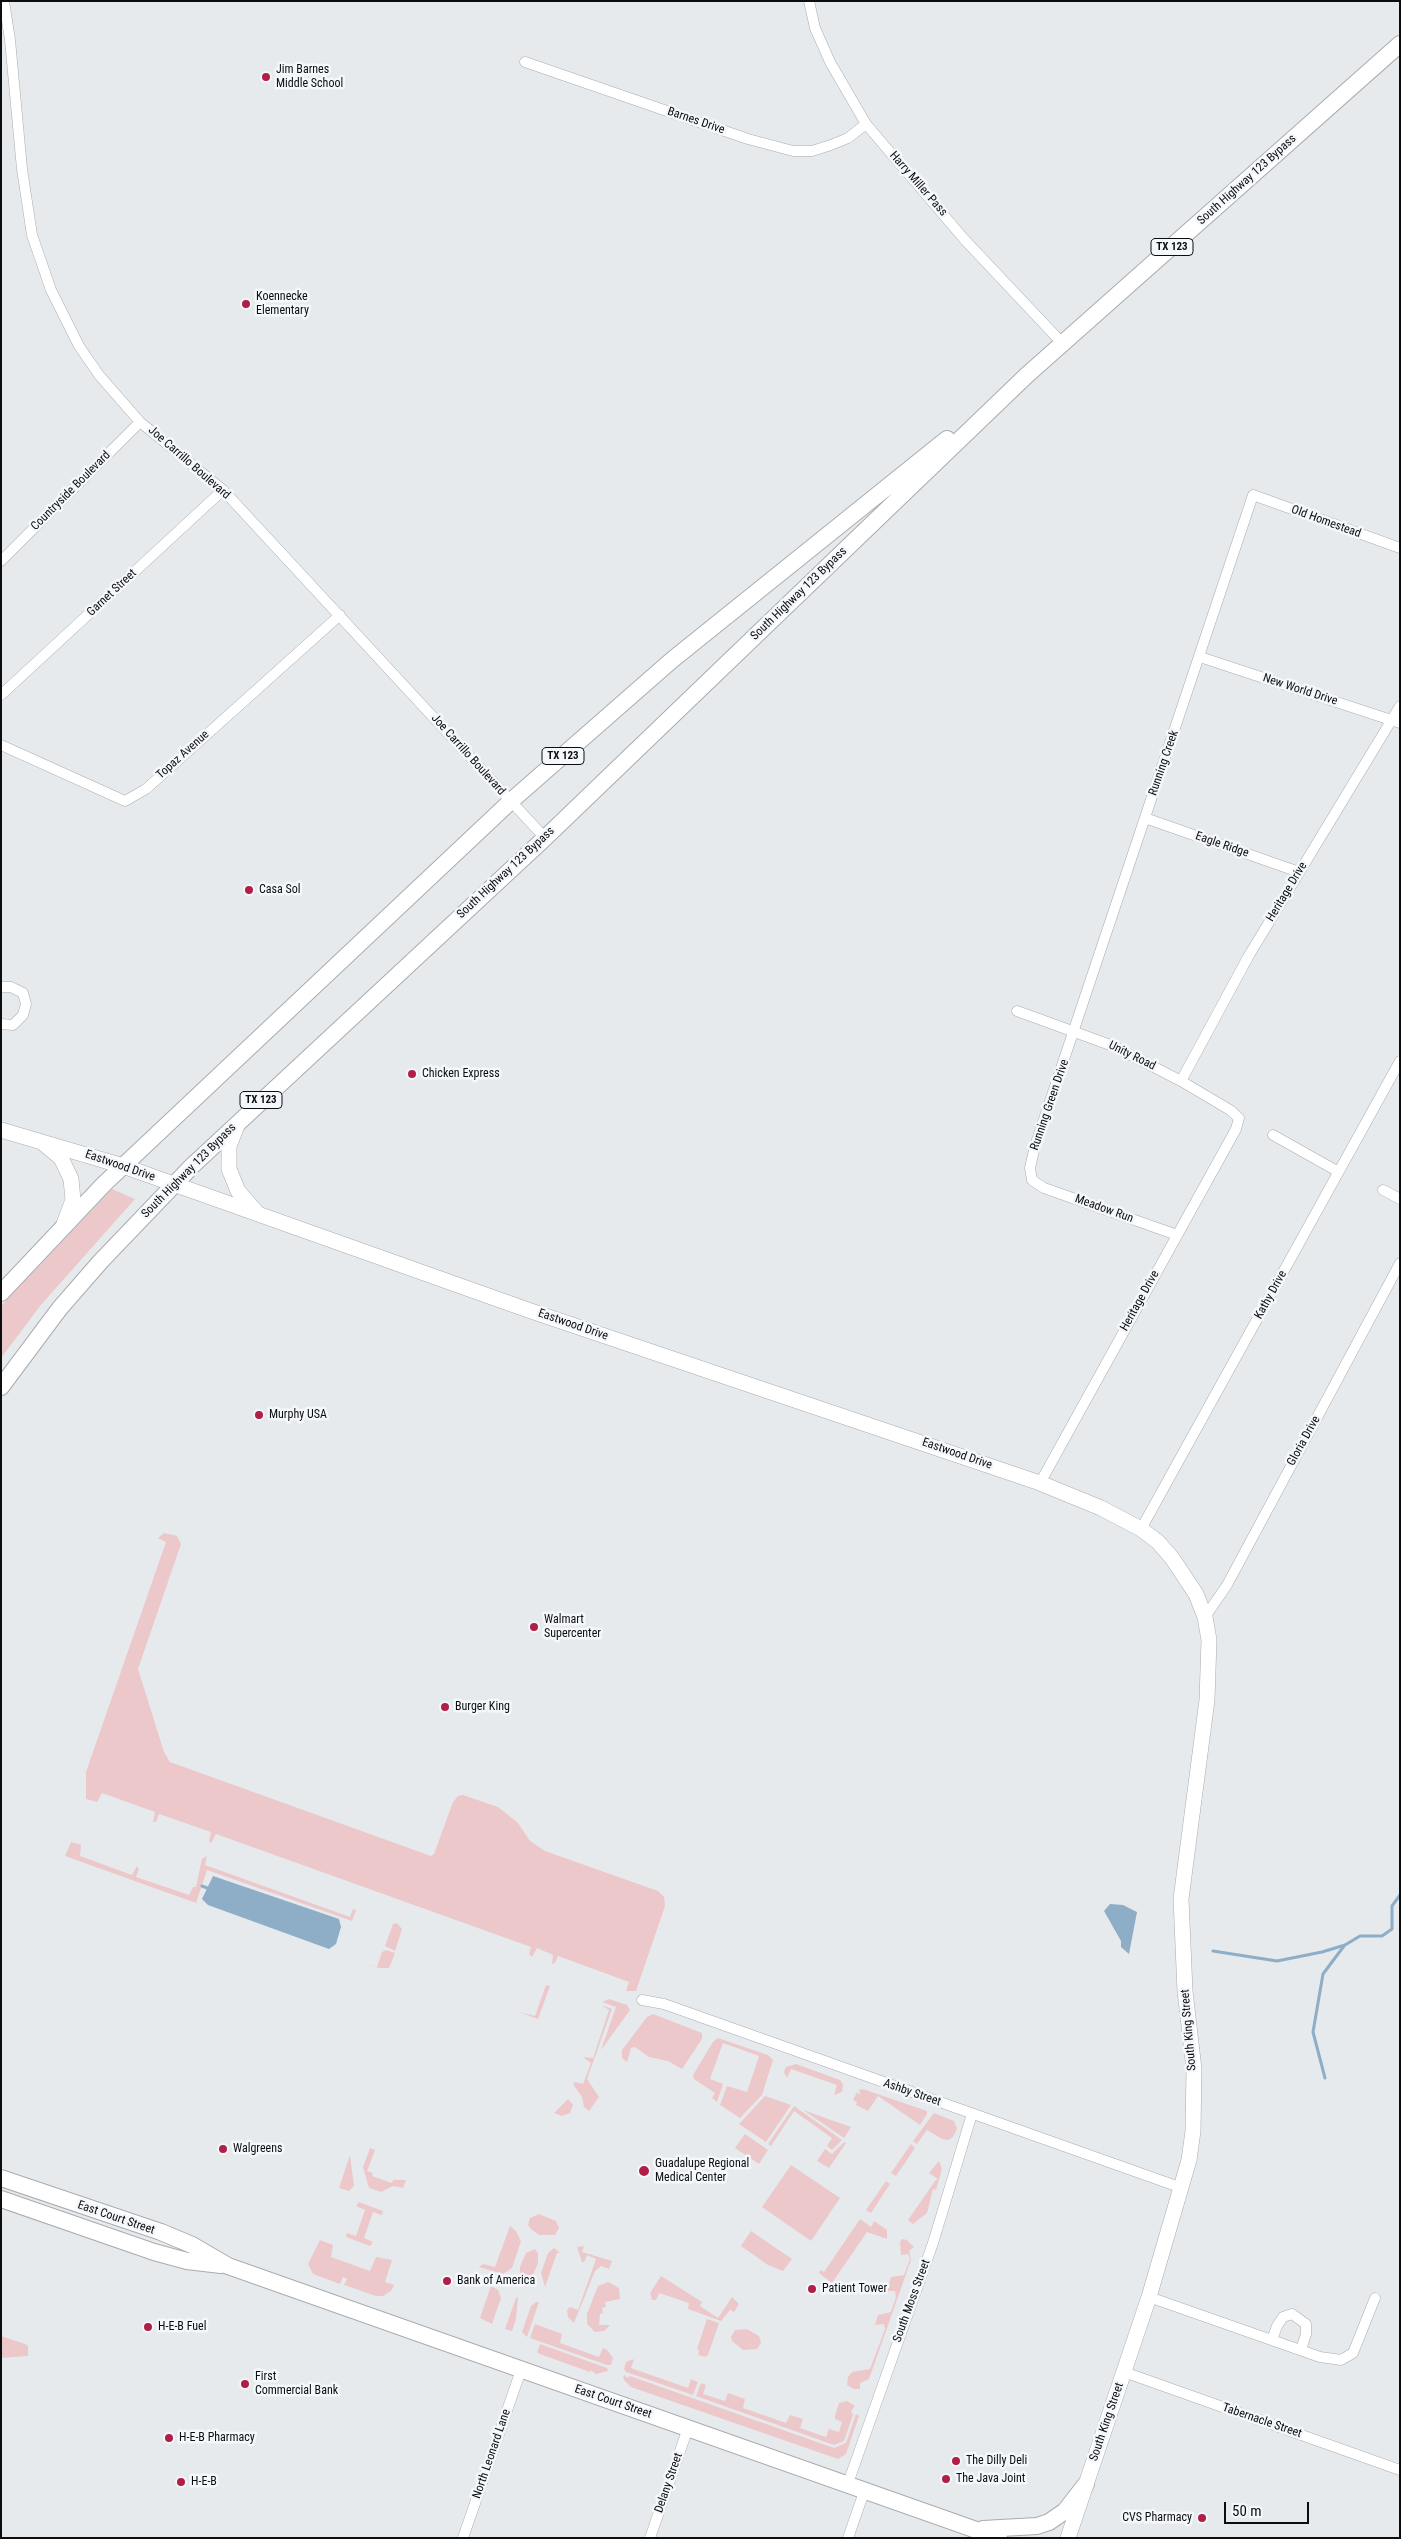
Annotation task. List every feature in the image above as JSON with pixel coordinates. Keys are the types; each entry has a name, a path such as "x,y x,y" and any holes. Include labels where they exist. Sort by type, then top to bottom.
{"main road":[{"name":"South Highway 123 Bypass","path":"1,1293 123,1166 511,801 672,660 1027,375 1400,44"},
{"name":"South Highway 123 Bypass","path":"1,1386 60,1308 173,1184 545,838 1027,375"},
{"path":"238,1122 229,1146 229,1169 238,1191 259,1215"},
{"name":"Eastwood Drive","path":"1,1130 123,1166 528,1310 1040,1483 1101,1508 1141,1529"},
{"path":"39,1140 61,1158 71,1179 73,1200 64,1226"},
{"name":"South King Street","path":"1068,2538 1149,2297 1182,2188 1189,2160 1195,2104 1181,1899 1208,1683 1209,1640 1205,1616 1191,1587 1172,1558 1158,1542 1141,1529"},
{"name":"East Court Street","path":"1,2178 161,2232 192,2245 228,2266 980,2533 999,2538"},
{"name":"East Court Street","path":"1,2199 154,2252 187,2261 228,2266"},
{"path":"980,2533 1030,2527 1049,2522 1065,2511 1086,2484"}],"street":[{"name":"Joe Carrillo Boulevard","path":"4,1 10,40 27,210 41,265 51,290 79,346 99,375 140,422 223,490 545,838"},
{"name":"Harry Miller Pass","path":"809,1 815,28 866,124 964,239 1063,344"},
{"name":"Barnes Drive","path":"525,62 748,139 793,151 812,151 831,146 866,124"},
{"name":"Countryside Boulevard","path":"1,561 140,422"},
{"name":"Garnet Street","path":"1,695 223,490"},
{"name":"Old Homestead","path":"1253,495 1400,548"},
{"name":"Running Creek","path":"1075,1031 1253,495"},
{"name":"Topaz Avenue","path":"1,745 125,801 146,789 340,615"},
{"name":"New World Drive","path":"1200,656 1396,722"},
{"name":"Heritage Drive","path":"1181,1081 1248,957 1299,872 1396,722 1400,706"},
{"name":"Eagle Ridge","path":"1145,818 1299,872"},
{"path":"1,988 11,987 23,993 26,1004 23,1015 13,1025 1,1024"},
{"name":"Unity Road","path":"1017,1011 1113,1046 1181,1081 1230,1110 1238,1118"},
{"name":"Running Green Drive","path":"1032,1180 1030,1168 1035,1146 1075,1031"},
{"name":"Kathy Drive","path":"1141,1529 1337,1171 1400,1061"},
{"name":"Heritage Drive","path":"1040,1483 1236,1129 1238,1118"},
{"path":"1273,1135 1337,1171"},
{"name":"Meadow Run","path":"1032,1180 1044,1188 1177,1235"},
{"path":"1384,1190 1400,1199"},
{"name":"Gloria Drive","path":"1205,1616 1227,1585 1400,1263"},
{"name":"Ashby Street","path":"642,2000 664,2004 1182,2188"},
{"name":"South Moss Street","path":"847,2486 933,2243 972,2114"},
{"path":"1149,2297 1320,2357 1341,2360 1353,2353 1375,2298"},
{"path":"1272,2340 1277,2326 1283,2317 1292,2314 1301,2318 1306,2324 1302,2350"},
{"name":"North Leonard Lane","path":"463,2538 522,2370"},
{"name":"Tabernacle Street","path":"1124,2372 1400,2470"},
{"name":"Delany Street","path":"650,2538 688,2428"},
{"path":"848,2538 864,2492"}],"shaded area":[{"path":"112,1189 135,1199 40,1306 1,1358 1,1306"},
{"path":"164,1533 177,1536 181,1544 138,1669 164,1752 170,1762 431,1856 434,1854 453,1802 458,1796 463,1795 498,1807 518,1823 530,1841 545,1851 658,1891 664,1897 665,1906 636,1991 626,1991 629,1982 558,1956 555,1963 552,1964 553,1955 537,1948 532,1957 529,1954 531,1947 216,1834 211,1843 209,1841 211,1832 159,1814 156,1822 153,1822 155,1812 102,1793 97,1802 86,1799 86,1772 166,1542 158,1538"},
{"path":"71,1842 81,1845 80,1856 132,1875 137,1866 139,1869 136,1877 189,1895 193,1887 196,1887 202,1859 207,1856 205,1865 350,1917 353,1909 356,1910 352,1921 207,1870 196,1903 65,1856"},
{"path":"397,1923 402,1929 395,1951 385,1946 393,1924"},
{"path":"386,1950 395,1953 389,1968 379,1968 353,1959 377,1967 382,1952"},
{"path":"546,1985 550,1986 538,2019 519,2012 535,2016"},
{"path":"609,1999 627,2005 630,2010 601,2050 616,2007 602,2002"},
{"path":"601,2005 612,2009 587,2079 599,2097 589,2111 584,2107 582,2097 573,2084 575,2082 583,2084 591,2063 583,2057 593,2058 609,2010"},
{"path":"653,2014 702,2033 702,2039 682,2069 668,2061 649,2057 635,2047 631,2048 627,2062 622,2058 622,2050 647,2017"},
{"path":"718,2038 768,2055 773,2060 762,2095 740,2118 720,2105 727,2086 747,2092 759,2056 723,2043 710,2079 723,2084 717,2102 712,2098 715,2093 694,2079 693,2075 713,2042"},
{"path":"796,2064 840,2080 843,2084 842,2092 834,2095 837,2085 791,2069 787,2078 784,2072 786,2067"},
{"path":"863,2089 927,2111 927,2114 920,2125 878,2096 868,2111 856,2105 857,2102 853,2100 857,2092 859,2095 860,2091 858,2090"},
{"path":"765,2096 791,2105 766,2142 739,2124"},
{"path":"568,2099 573,2105 570,2113 562,2116 554,2113"},
{"path":"794,2106 842,2140 832,2150 827,2146 832,2138 794,2111 771,2146 768,2144"},
{"path":"803,2110 851,2127 844,2138"},
{"path":"934,2113 954,2121 957,2129 953,2137 948,2140 942,2139 927,2130 917,2144 913,2141"},
{"path":"745,2134 768,2150 759,2164 735,2148"},
{"path":"844,2142 846,2143 829,2168 817,2161 825,2149 832,2154"},
{"path":"911,2144 915,2148 896,2176 891,2173"},
{"path":"370,2148 375,2150 367,2171 373,2173 372,2176 392,2183 393,2180 406,2180 403,2188 393,2186 381,2192 369,2188 363,2167"},
{"path":"350,2155 354,2186 349,2191 339,2188"},
{"path":"939,2161 942,2169 936,2190 933,2189 927,2213 913,2224 908,2220 938,2179 929,2173"},
{"path":"791,2165 840,2198 811,2241 762,2207"},
{"path":"886,2181 890,2184 871,2213 866,2210"},
{"path":"359,2202 383,2211 382,2215 373,2212 364,2238 373,2242 370,2246 346,2237 347,2233 356,2236 365,2210 356,2206"},
{"path":"539,2214 556,2221 559,2228 555,2235 539,2235 531,2229 528,2225 530,2218"},
{"path":"860,2219 871,2227 874,2221 887,2230 887,2239 867,2232 832,2283 819,2273 821,2270 824,2272"},
{"path":"510,2226 516,2231 521,2241 512,2268 503,2274 479,2267 483,2264 495,2267"},
{"path":"751,2231 792,2259 783,2271 768,2265 741,2246"},
{"path":"902,2239 907,2240 914,2247 909,2251 911,2260 869,2379 860,2383 860,2389 854,2389 847,2385 848,2377 852,2372 870,2369 885,2329 884,2324 875,2325 878,2315 891,2312 896,2297 895,2291 887,2291 891,2277 904,2275 910,2259 908,2254 901,2255 900,2242"},
{"path":"320,2240 333,2245 331,2257 370,2271 376,2257 392,2260 385,2282 394,2285 391,2291 383,2296 376,2296 344,2285 347,2279 343,2277 340,2284 313,2274 308,2264"},
{"path":"584,2246 582,2252 612,2261 609,2269 601,2266 595,2271 574,2323 568,2317 567,2310 570,2307 578,2310 596,2259 587,2255 584,2262 582,2262 577,2247"},
{"path":"554,2248 560,2253 557,2253 545,2287 541,2273 548,2253"},
{"path":"535,2249 538,2253 538,2263 532,2277 524,2280 520,2276 520,2267 526,2253"},
{"path":"661,2276 702,2302 700,2306 718,2318 732,2297 739,2304 734,2312 730,2310 721,2321 688,2309 689,2303 659,2293 656,2300 652,2300 650,2293"},
{"path":"608,2282 619,2288 620,2299 605,2302 606,2307 602,2308 603,2313 600,2314 599,2325 610,2325 604,2331 595,2332 587,2324 587,2314 598,2286"},
{"path":"491,2286 498,2290 501,2298 492,2324 480,2318"},
{"path":"518,2297 516,2319 512,2331 505,2329 516,2298"},
{"path":"539,2302 527,2337 522,2332 531,2306"},
{"path":"707,2319 719,2323 706,2357 698,2355 699,2350 697,2349"},
{"path":"535,2324 562,2334 560,2343 599,2357 603,2348 607,2350 613,2358 611,2365 530,2338"},
{"path":"747,2329 759,2336 761,2343 757,2349 743,2350 732,2341 731,2337 735,2330"},
{"path":"1,2336 28,2346 28,2356 1,2358"},
{"path":"540,2344 607,2368 608,2371 596,2374 591,2370 590,2372 537,2353"},
{"path":"634,2359 631,2368 688,2388 691,2379 698,2382 693,2395 626,2372 624,2369 626,2362"},
{"path":"625,2375 627,2378 630,2376 834,2448 846,2443 856,2414 859,2416 846,2454 838,2459 631,2387 624,2380 623,2376"},
{"path":"701,2383 706,2385 703,2394 725,2401 728,2393 745,2399 743,2408 786,2423 790,2415 803,2419 800,2428 826,2437 829,2429 839,2432 842,2422 835,2419 835,2416 839,2403 847,2401 855,2406 851,2411 853,2415 844,2441 834,2445 696,2396"}],"water":[{"path":"213,1876 339,1919 341,1927 336,1944 329,1949 208,1905 202,1899"},
{"path":"1110,1904 1123,1905 1137,1912 1129,1954 1121,1947 1121,1941 1104,1911"}],"waterway":[{"path":"202,1886 210,1889"},
{"path":"1213,1951 1277,1961 1322,1952 1345,1945 1360,1936 1382,1936 1392,1929 1392,1906 1400,1895"},
{"path":"1325,2078 1313,2032 1323,1974 1344,1946"}],"place":[{"name":"Jim Barnes Middle School","path":"266,77"},
{"name":"Koennecke Elementary","path":"246,304"},
{"name":"Casa Sol","path":"249,890"},
{"name":"Chicken Express","path":"412,1074"},
{"name":"Murphy USA","path":"259,1415"},
{"name":"Walmart Supercenter","path":"534,1627"},
{"name":"Burger King","path":"445,1707"},
{"name":"Walgreens","path":"223,2149"},
{"name":"Guadalupe Regional Medical Center","path":"644,2171"},
{"name":"Bank of America","path":"447,2281"},
{"name":"Patient Tower","path":"812,2289"},
{"name":"H-E-B Fuel","path":"148,2327"},
{"name":"First Commercial Bank","path":"245,2384"},
{"name":"H-E-B Pharmacy","path":"169,2438"},
{"name":"The Dilly Deli","path":"956,2461"},
{"name":"The Java Joint","path":"946,2479"},
{"name":"H-E-B","path":"181,2482"},
{"name":"CVS Pharmacy","path":"1202,2518"}]}
